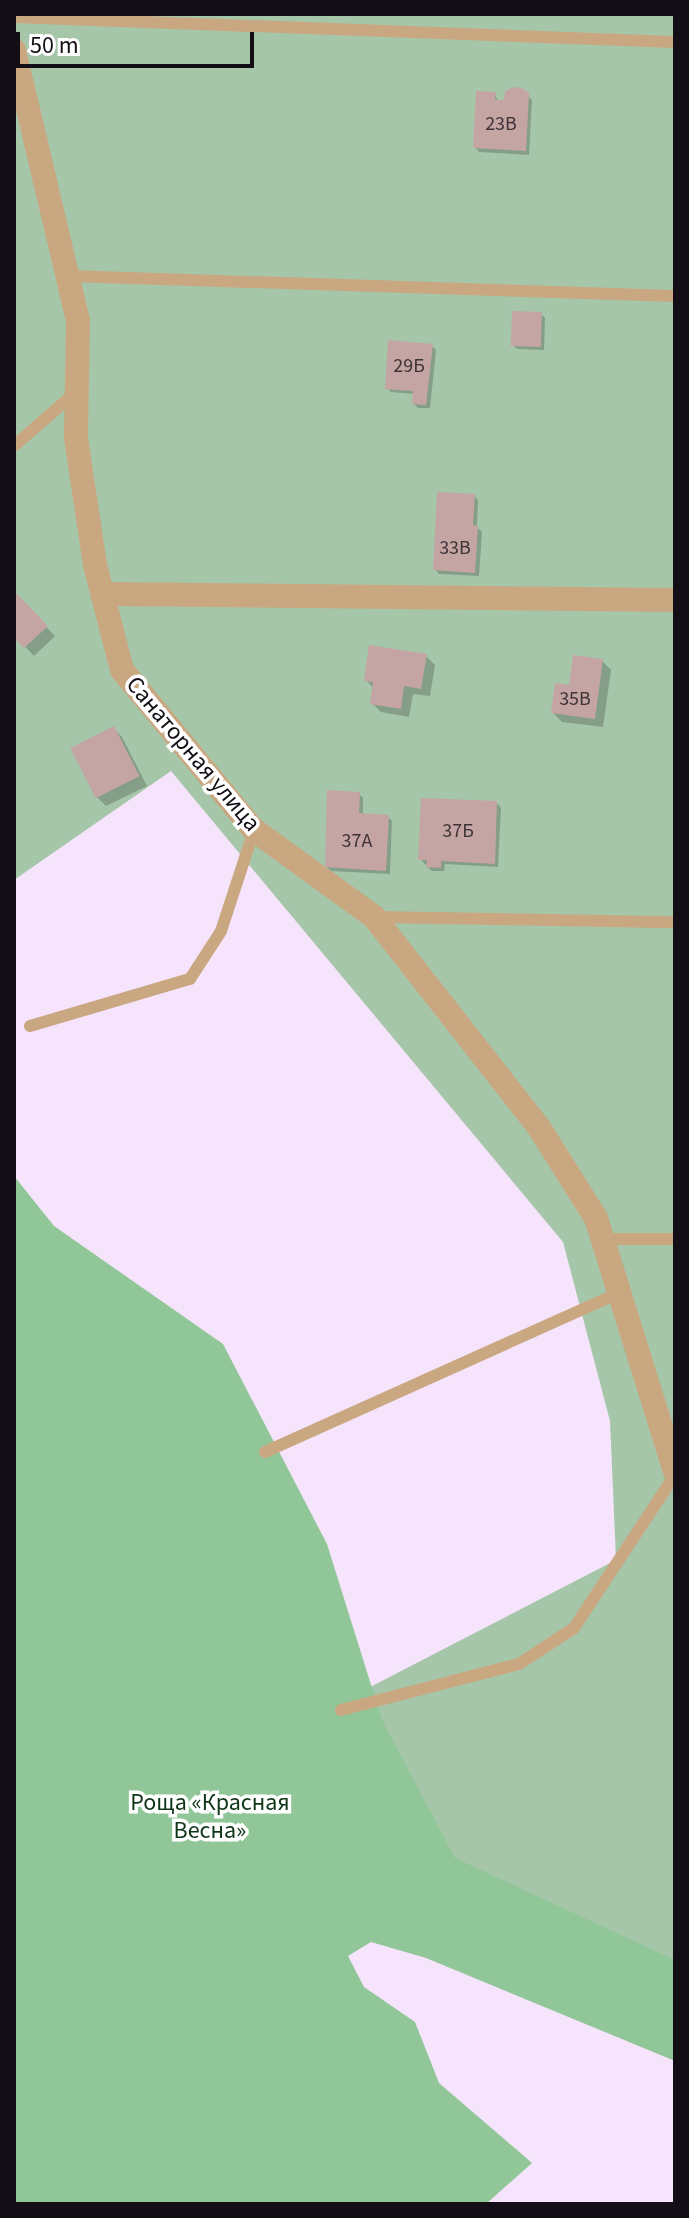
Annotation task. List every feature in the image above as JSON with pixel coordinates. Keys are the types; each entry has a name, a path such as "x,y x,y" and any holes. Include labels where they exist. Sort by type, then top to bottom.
{"street":[{"name":"Санаторная улица","path":"14,50 78,320 76,438 102,594 122,670 254,830 374,917 538,1126 596,1218 675,1473"},
{"path":"102,594 675,600"}],"lane":[{"path":"14,17 675,42"},
{"path":"69,276 675,296"},
{"path":"14,446 77,391"},
{"path":"30,1026 190,979 221,931 254,830"},
{"path":"374,917 675,922"},
{"path":"602,1239 675,1239"},
{"path":"265,1452 618,1293"},
{"path":"341,1710 519,1664 574,1628 675,1473"}],"green space":[{"path":"14,14 675,14 675,1996 202,1774 616,1560 610,1421 563,1242 171,771 14,880"},
{"name":"Роща «Красная Весна»","path":"14,1176 54,1226 223,1344 327,1544 382,1720 455,1858 675,1960 675,2061 426,1958 371,1942 348,1956 364,1987 415,2022 439,2083 532,2163 486,2204 14,2204"}],"building":[{"path":"512,87 529,93 526,151 473,148 476,91 496,92 495,100 504,100 505,92"},
{"path":"512,311 542,312 541,347 511,346"},
{"path":"388,340 433,344 426,405 412,404 413,391 385,389"},
{"path":"437,492 475,494 473,525 478,526 475,573 433,570"},
{"path":"14,591 48,626 24,648 14,638"},
{"path":"369,645 427,654 421,689 404,686 401,709 370,704 373,682 364,681"},
{"path":"573,655 603,659 595,719 551,713 555,683 569,685"},
{"path":"114,726 139,776 96,798 70,748"},
{"path":"327,790 360,792 359,813 389,815 386,871 325,867"},
{"path":"421,798 497,801 495,864 441,861 441,868 426,867 427,860 418,860"}]}
